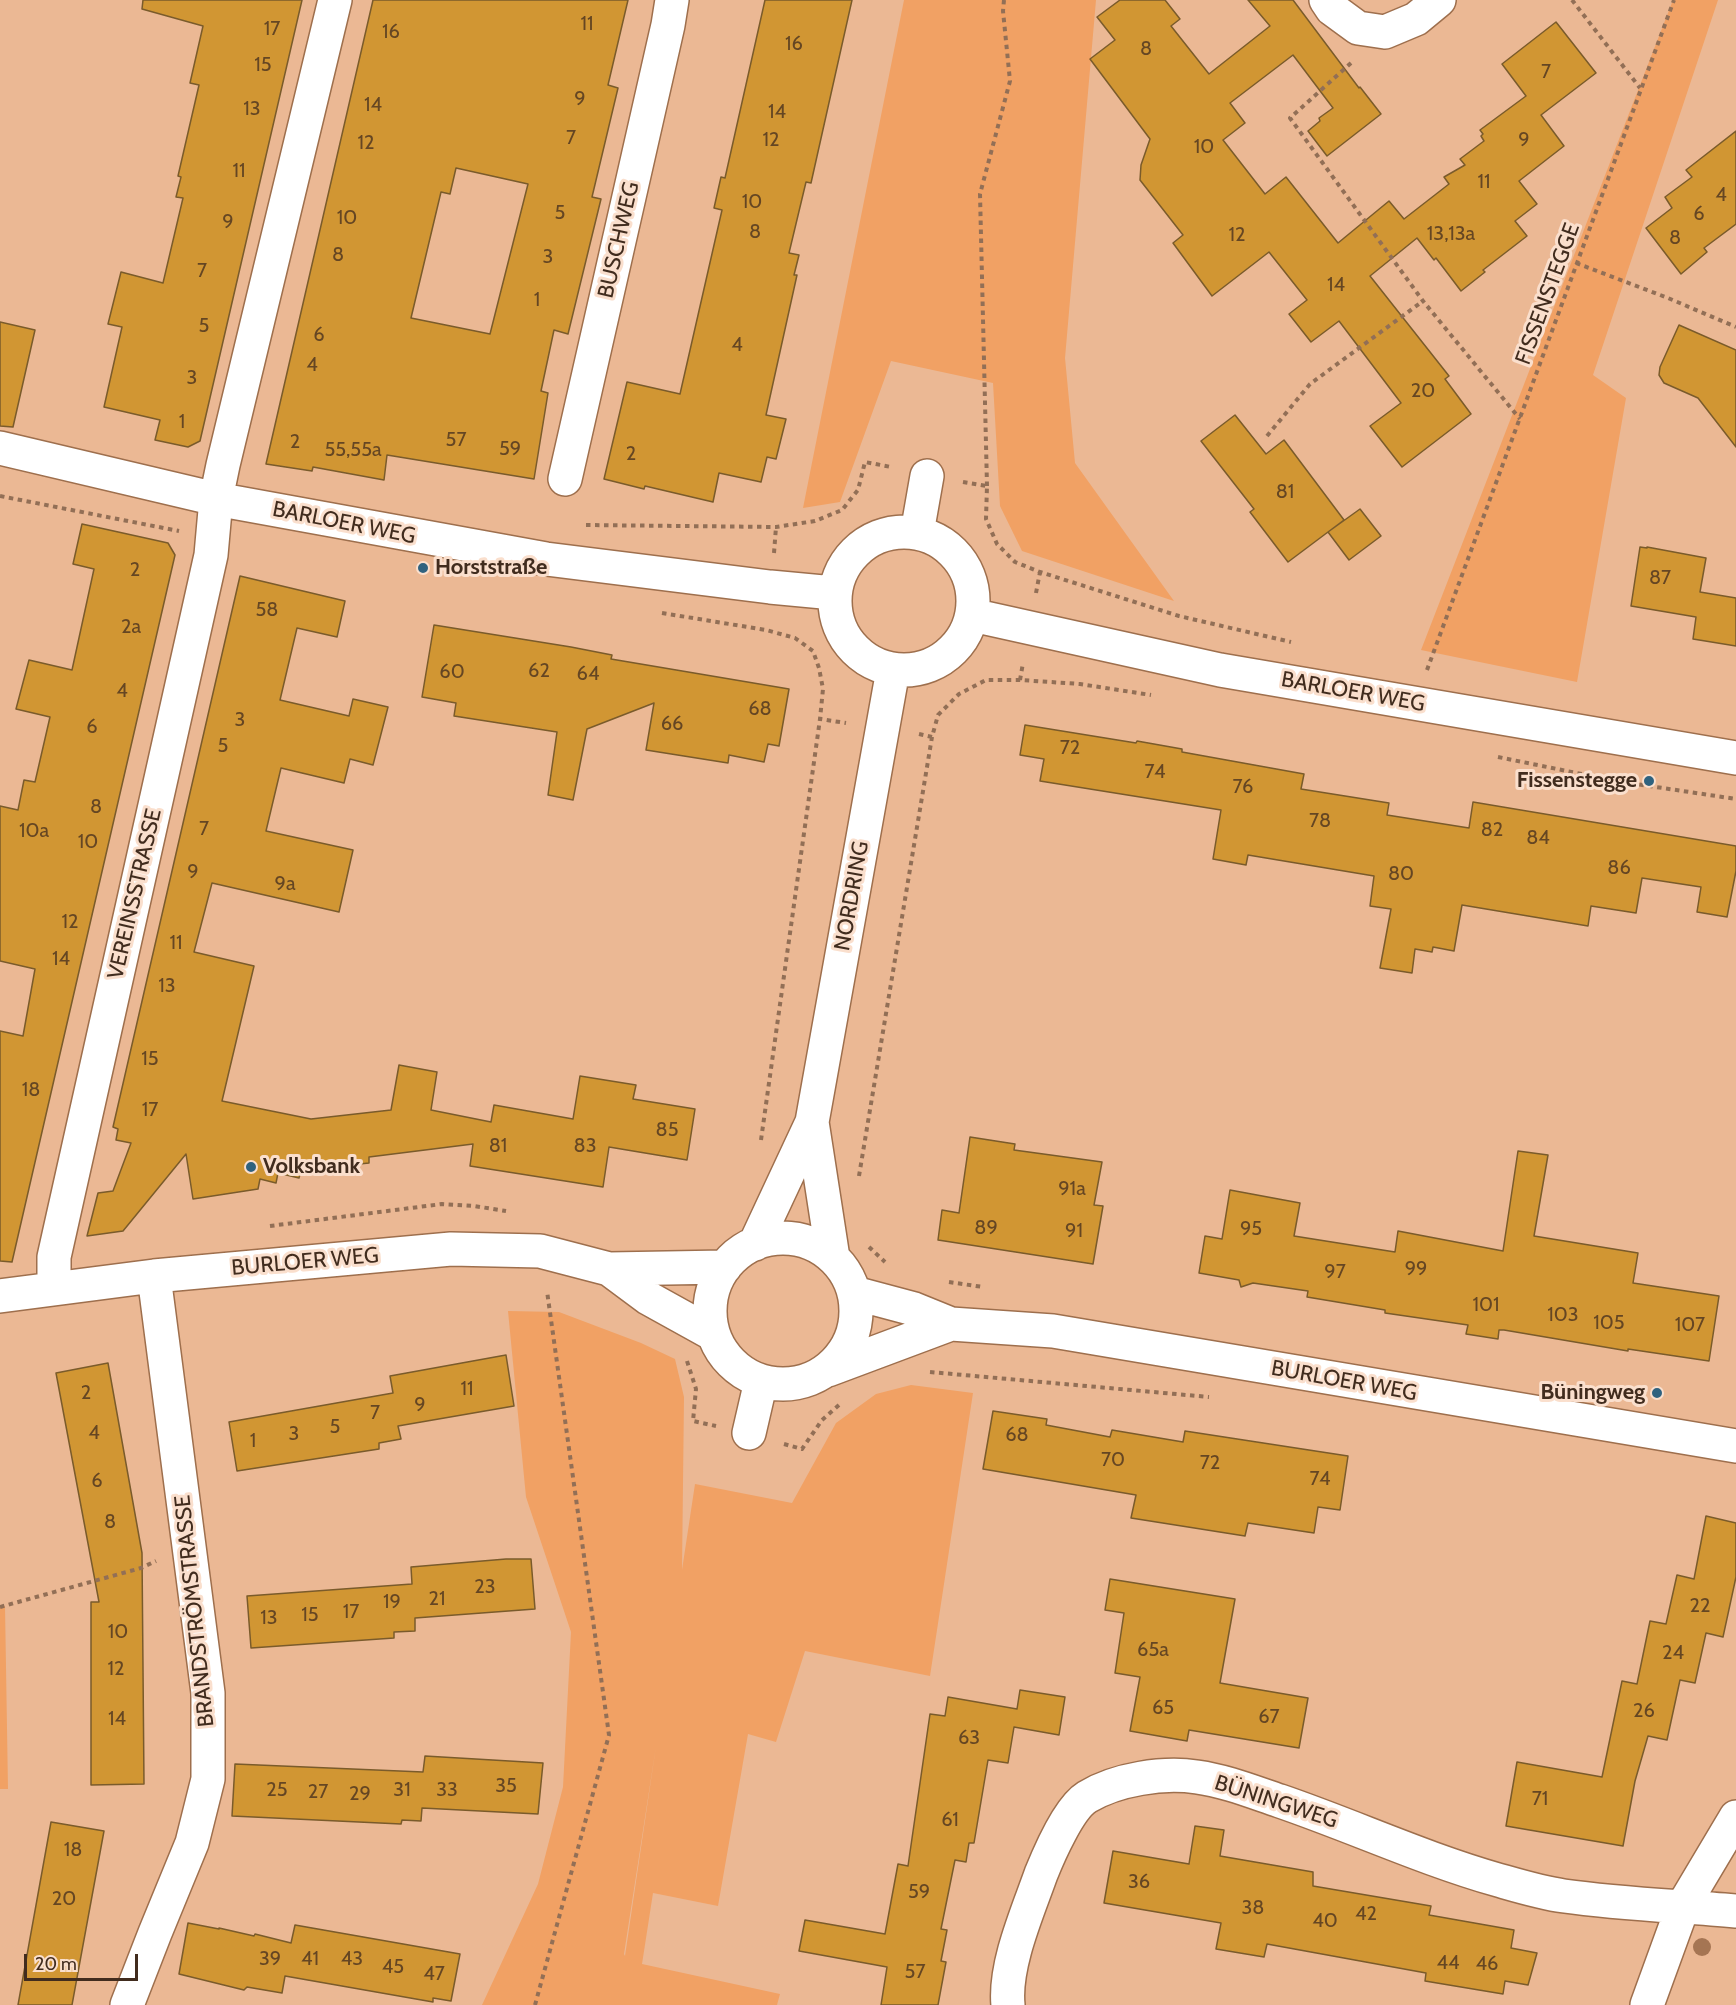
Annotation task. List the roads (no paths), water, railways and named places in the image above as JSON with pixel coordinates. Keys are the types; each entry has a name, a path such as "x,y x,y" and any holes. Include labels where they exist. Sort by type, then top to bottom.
{"street":[{"path":"216,499 334,0"},
{"name":"BUSCHWEG","path":"565,479 672,0"},
{"path":"1326,0 1332,9 1358,28 1385,32 1416,19 1439,0"},
{"name":"BARLOER WEG","path":"0,448 216,499 546,559 834,592"},
{"path":"917,532 927,476"},
{"name":"VEREINSSTRASSE","path":"54,1288 54,1257 211,555 216,499"},
{"path":"895,531 917,532 938,540 954,553 967,571 973,591 972,615 965,633 953,650 935,663 915,670 893,670 872,663 855,651 842,634 835,614 834,592 840,571 854,552 872,538 895,531"},
{"name":"BARLOER WEG","path":"972,615 1220,670 1736,758"},
{"name":"NORDRING","path":"755,1244 812,1122 893,670"},
{"name":"NORDRING","path":"812,1122 833,1258"},
{"path":"775,1238 796,1239 816,1246 833,1258 846,1274 854,1293 856,1316 852,1336 843,1355 828,1370 807,1381 784,1385 761,1381 740,1371 724,1355 713,1334 710,1314 712,1293 725,1267 738,1253 755,1244 775,1238"},
{"name":"BURLOER WEG","path":"0,1296 154,1276 451,1249 540,1251 609,1269 725,1267"},
{"name":"BURLOER WEG","path":"609,1269 648,1298 713,1334"},
{"name":"BRANDSTRÖMSTRASSE","path":"127,2005 154,1933 192,1844 208,1779 208,1693 154,1276"},
{"name":"BURLOER WEG","path":"854,1293 914,1309 951,1324 1053,1331 1736,1446"},
{"name":"BURLOER WEG","path":"828,1370 951,1324"},
{"path":"749,1433 761,1381"},
{"name":"BÜNINGWEG","path":"1008,2005 1010,1972 1022,1927 1049,1853 1066,1821 1085,1798 1121,1782 1172,1776 1196,1777 1236,1786 1431,1858 1496,1879 1562,1896 1736,1911"},
{"path":"1647,2005 1683,1906 1736,1817"}],"place":[{"name":"Horststraße","path":"423,568"},
{"name":"Fissenstegge","path":"1649,781"},
{"name":"Volksbank","path":"251,1167"},
{"name":"Büningweg","path":"1657,1393"}]}
